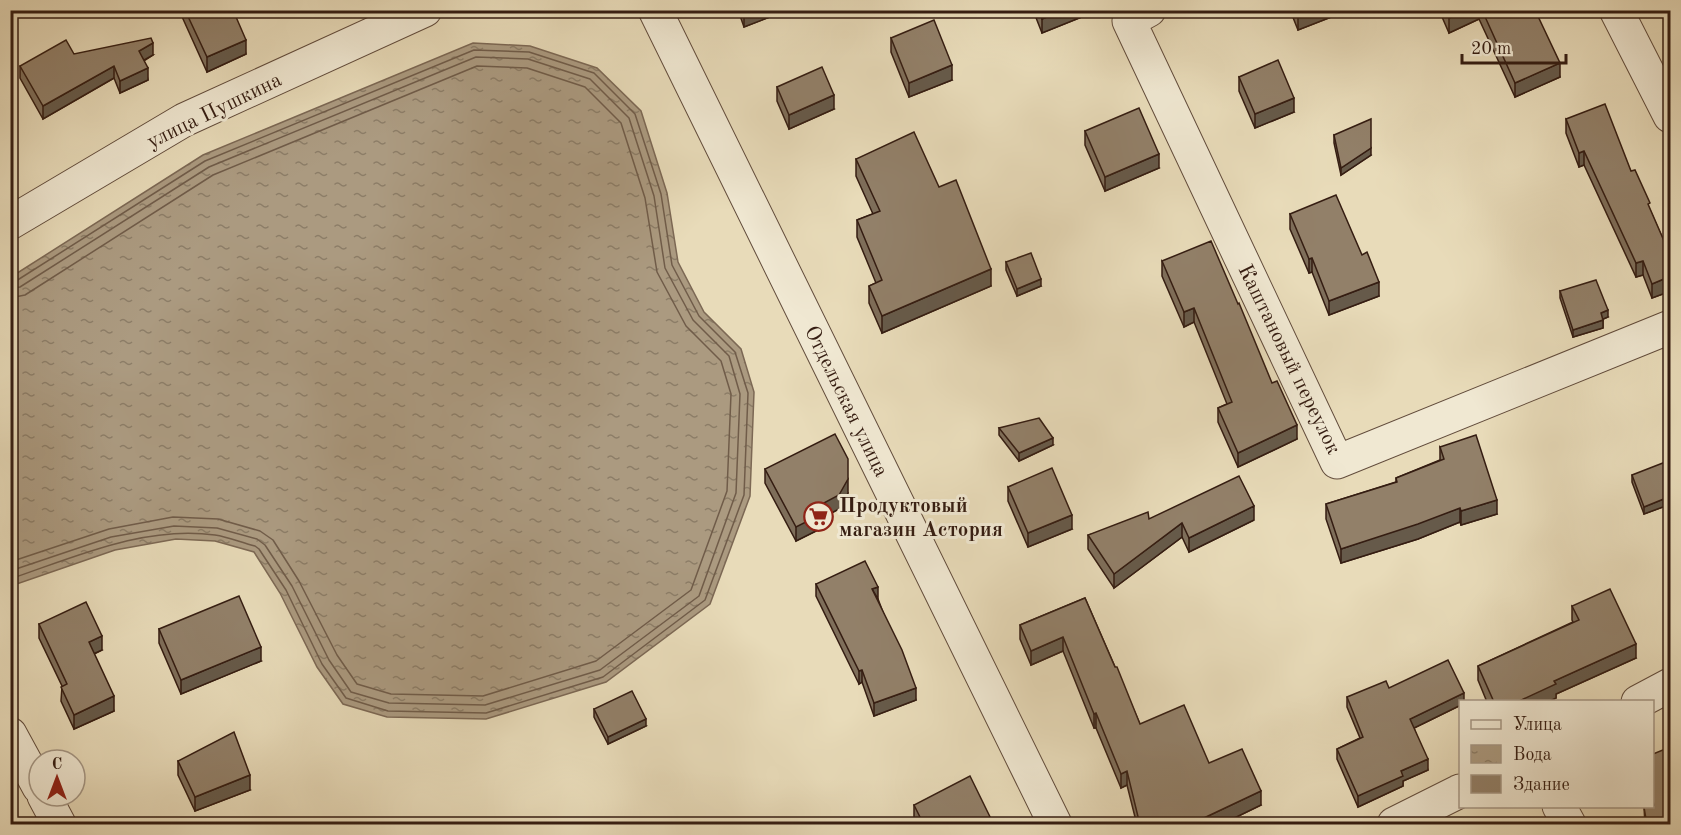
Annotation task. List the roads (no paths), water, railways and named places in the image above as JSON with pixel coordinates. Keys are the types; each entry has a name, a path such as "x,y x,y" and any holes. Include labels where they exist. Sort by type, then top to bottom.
{"street":[{"name":"улица Пушкина","path":"10,223 184,120 425,10"},
{"name":"Отдельская улица","path":"655,10 1055,825"},
{"name":"Каштановый переулок","path":"1149,10 1129,21 1337,462 1671,327"},
{"path":"1616,10 1671,116"},
{"path":"1642,700 1671,685"},
{"path":"10,734 27,766"},
{"path":"1394,825 1459,792"},
{"path":"50,808 59,825"},
{"path":"1560,808 1569,825"}],"water":[{"path":"473,43 530,46 597,68 641,111 667,193 678,262 704,312 741,349 754,392 750,496 710,604 606,682 486,719 387,717 343,704 317,667 280,593 254,552 215,541 176,539 115,550 11,586 11,277 203,155"}],"place":[{"name":"Продуктовый магазин Астория","path":"818,517"}]}
